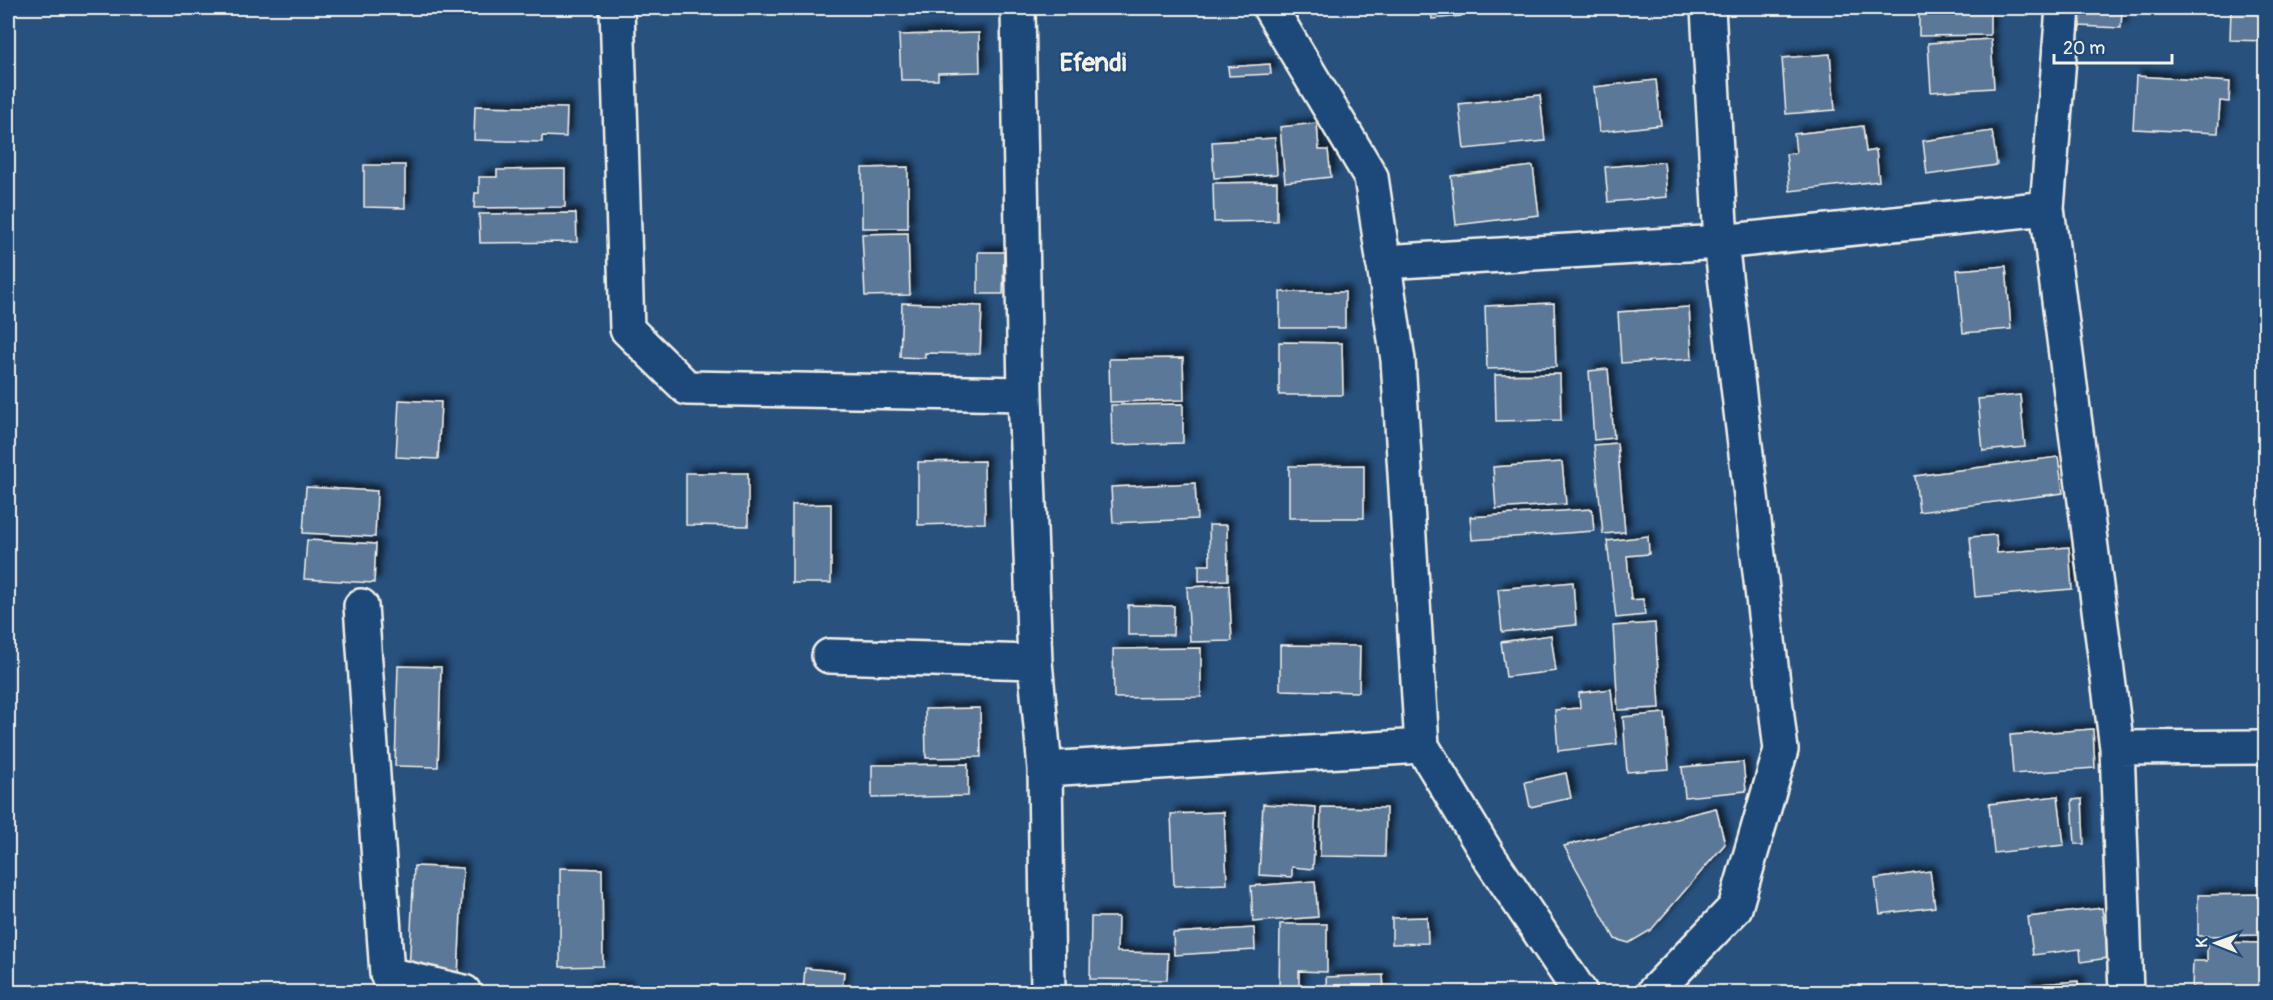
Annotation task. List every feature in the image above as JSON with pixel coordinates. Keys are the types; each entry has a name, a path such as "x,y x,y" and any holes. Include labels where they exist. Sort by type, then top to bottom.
{"street":[{"path":"617,8 627,329 687,388 1025,394"},
{"path":"1018,8 1025,394 1035,662 1045,769 1048,993"},
{"path":"1270,8 1371,177 1398,360 1422,746 1489,857 1580,993"},
{"path":"1654,993 1735,908 1781,750 1721,242 1708,8"},
{"path":"2064,8 2047,208 2117,747 2126,993"},
{"path":"1383,262 1721,242 2047,208"},
{"path":"361,606 387,974 464,993"},
{"path":"829,656 1035,662"},
{"path":"1045,769 1422,746"},
{"path":"2117,747 2265,747"}],"building":[{"path":"1430,8 1460,8 1461,16 1432,19"},
{"path":"1919,8 1990,8 1990,35 1919,36"},
{"path":"2080,8 2122,8 2121,28 2079,26"},
{"path":"2231,8 2266,8 2266,41 2230,40"},
{"path":"979,33 980,72 938,73 938,80 901,80 899,35"},
{"path":"1991,39 1994,88 1931,92 1928,43"},
{"path":"1830,54 1835,110 1786,114 1782,58"},
{"path":"1270,64 1271,74 1229,76 1228,67"},
{"path":"2136,76 2230,82 2229,102 2220,101 2218,133 2133,129"},
{"path":"1656,80 1661,125 1599,132 1594,87"},
{"path":"1540,95 1545,141 1464,149 1459,104"},
{"path":"475,106 567,108 566,137 542,136 542,142 474,140"},
{"path":"1317,123 1319,150 1328,150 1331,177 1285,182 1280,127"},
{"path":"1863,126 1866,152 1876,150 1879,181 1790,191 1786,154 1796,153 1794,134"},
{"path":"1992,131 1997,165 1927,175 1923,141"},
{"path":"1275,138 1277,174 1214,178 1212,142"},
{"path":"1664,162 1667,197 1608,202 1605,167"},
{"path":"364,165 405,165 405,208 364,207"},
{"path":"1533,166 1539,215 1456,225 1451,176"},
{"path":"908,167 908,228 862,228 862,168"},
{"path":"565,169 565,207 474,208 475,193 479,193 479,177 497,177 497,170"},
{"path":"1277,182 1277,221 1214,222 1213,183"},
{"path":"576,213 577,242 480,243 479,214"},
{"path":"908,233 910,295 865,296 862,234"},
{"path":"978,252 1004,252 1003,294 978,294"},
{"path":"2006,266 2011,329 1963,333 1957,270"},
{"path":"1280,292 1345,292 1345,328 1280,328"},
{"path":"902,303 982,306 980,354 925,353 925,358 900,357"},
{"path":"1554,303 1556,367 1487,369 1485,306"},
{"path":"1689,307 1692,359 1621,363 1618,312"},
{"path":"1279,342 1342,343 1343,395 1279,395"},
{"path":"1183,358 1184,400 1110,402 1109,359"},
{"path":"1608,369 1614,438 1594,440 1589,371"},
{"path":"1560,374 1561,420 1496,421 1495,375"},
{"path":"2020,395 2025,447 1983,451 1978,399"},
{"path":"399,400 441,402 438,459 396,457"},
{"path":"1183,404 1183,443 1112,445 1111,405"},
{"path":"1617,443 1625,532 1603,534 1594,445"},
{"path":"2058,457 2063,493 1919,512 1915,476"},
{"path":"984,461 985,523 918,525 918,462"},
{"path":"1562,462 1566,504 1496,509 1493,467"},
{"path":"1364,465 1364,518 1289,518 1289,466"},
{"path":"686,473 748,473 748,526 686,525"},
{"path":"1195,483 1197,519 1113,523 1111,487"},
{"path":"306,487 377,491 375,537 303,533"},
{"path":"831,504 831,583 792,583 792,505"},
{"path":"1592,509 1594,531 1472,540 1470,517"},
{"path":"1209,525 1227,525 1228,580 1199,581 1199,565 1210,565"},
{"path":"1996,535 1997,553 2069,547 2072,589 1975,597 1970,537"},
{"path":"1648,536 1649,554 1627,556 1631,600 1643,599 1645,615 1616,618 1607,541"},
{"path":"307,540 376,544 374,583 304,579"},
{"path":"1573,582 1576,625 1502,632 1498,589"},
{"path":"1229,585 1232,641 1190,642 1187,587"},
{"path":"1128,605 1174,606 1173,635 1128,635"},
{"path":"1655,623 1660,708 1618,710 1613,626"},
{"path":"1551,635 1556,671 1506,677 1501,642"},
{"path":"1280,645 1360,646 1359,692 1280,690"},
{"path":"1201,648 1201,697 1114,698 1113,649"},
{"path":"398,666 441,667 438,767 395,766"},
{"path":"1611,689 1617,744 1558,751 1555,710 1580,708 1579,693"},
{"path":"980,708 981,757 926,758 925,709"},
{"path":"1665,713 1669,769 1627,772 1623,717"},
{"path":"2093,729 2095,768 2013,774 2010,735"},
{"path":"1743,762 1746,791 1685,797 1682,767"},
{"path":"968,764 968,796 872,798 872,765"},
{"path":"1566,773 1571,798 1530,807 1525,782"},
{"path":"2058,796 2064,845 1994,853 1989,804"},
{"path":"2082,799 2084,844 2075,844 2072,800"},
{"path":"1263,804 1316,807 1313,869 1292,867 1292,877 1259,875"},
{"path":"1321,807 1386,808 1385,857 1320,856"},
{"path":"1716,808 1725,844 1651,930 1629,943 1615,939 1564,846"},
{"path":"1224,812 1227,884 1174,886 1171,814"},
{"path":"414,866 463,868 458,976 409,973"},
{"path":"560,868 602,869 603,966 560,967"},
{"path":"1930,871 1935,907 1880,914 1875,879"},
{"path":"1315,881 1318,917 1253,922 1251,886"},
{"path":"2266,894 2266,935 2198,936 2198,895"},
{"path":"2102,908 2108,958 2081,962 2080,949 2033,955 2028,917"},
{"path":"1091,917 1118,917 1117,952 1168,953 1167,980 1090,979"},
{"path":"1427,917 1428,943 1392,944 1392,918"},
{"path":"1280,924 1327,924 1327,972 1299,971 1299,992 1279,992"},
{"path":"1254,928 1255,950 1174,955 1173,933"},
{"path":"2207,942 2266,943 2266,991 2192,989 2193,961 2207,961"},
{"path":"805,968 844,972 842,992 803,992"},
{"path":"1383,975 1384,992 1327,992 1326,977"},
{"path":"2078,981 2079,992 2027,992 2026,985"},
{"path":"627,987 627,992 587,992 587,988"}],"district":[{"name":"Efendi","path":"1093,62"}]}
